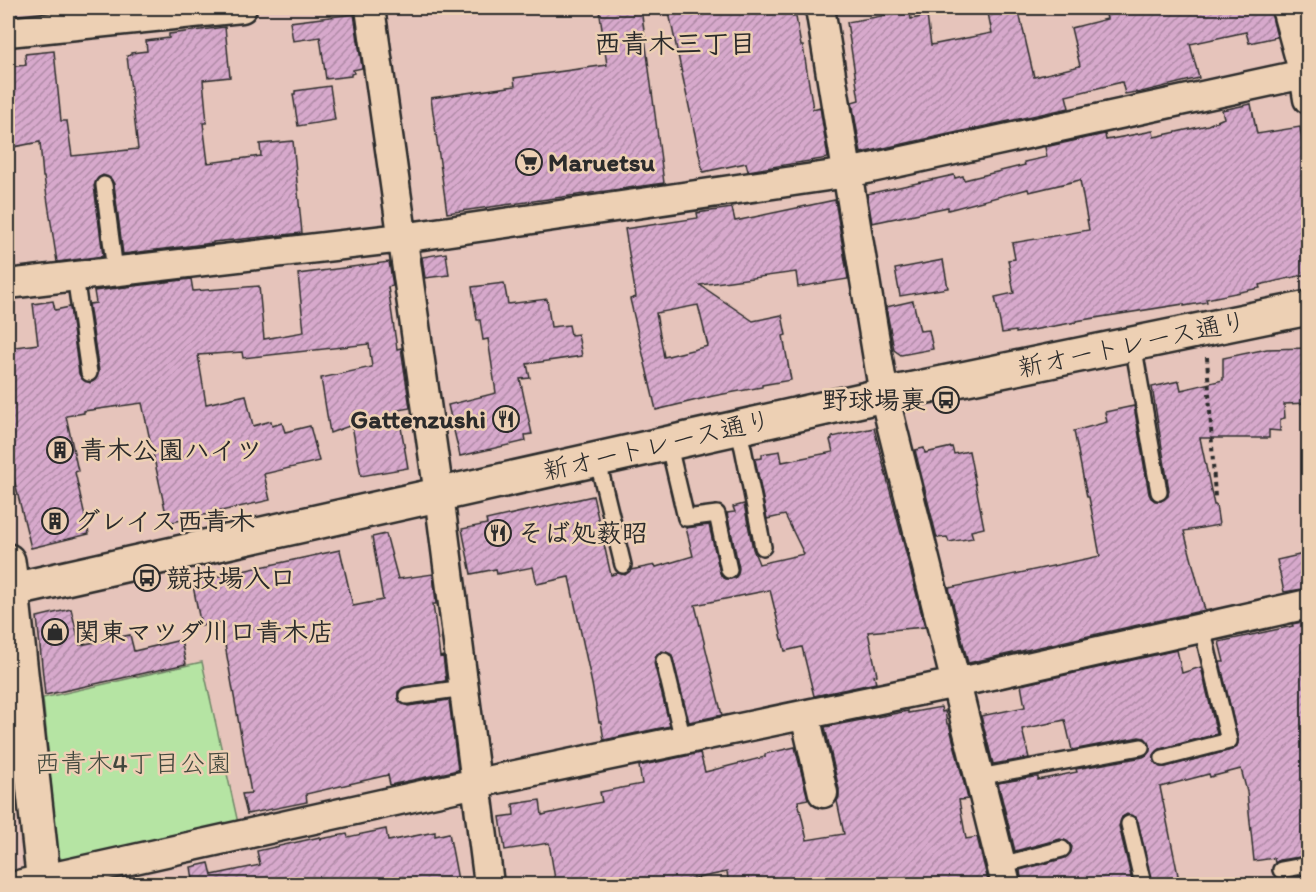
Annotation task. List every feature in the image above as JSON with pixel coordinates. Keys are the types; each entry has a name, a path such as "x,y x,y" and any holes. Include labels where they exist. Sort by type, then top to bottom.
{"street":[{"path":"8,32 213,9 242,8"},
{"path":"370,8 439,495 489,885"},
{"path":"820,8 884,395 1004,875"},
{"path":"8,284 402,238 848,173 1306,87 1286,8"},
{"name":"新オートレース通り","path":"9,580 439,495 884,395 1308,308"},
{"path":"9,580 37,883 476,784 956,683 1308,604"},
{"path":"805,715 823,793"}],"lane":[{"path":"104,185 115,271"},
{"path":"75,276 89,373"},
{"path":"1133,344 1159,492"},
{"path":"737,427 763,547"},
{"path":"668,442 686,518 717,514 729,570"},
{"path":"597,458 623,565"},
{"path":"1163,758 1229,741 1202,628"},
{"path":"664,661 683,740"},
{"path":"407,696 464,688"},
{"path":"979,777 1141,747"},
{"path":"1129,824 1143,885"},
{"path":"1004,875 1062,849"},
{"path":"1281,870 1308,865"}],"path":[{"path":"1207,351 1215,498"}],"green space":[{"name":"西青木4丁目公園","path":"202,662 238,823 69,865 58,856 43,698"}],"building":[{"path":"599,8 641,8 664,183 447,213 431,98 515,86 514,78 607,65"},
{"path":"668,8 792,8 793,17 796,17 801,46 803,46 813,109 820,107 828,158 748,171 746,163 703,172"},
{"path":"987,8 1018,8 1034,77 1080,66 1071,28 1107,19 1105,10 1117,8 1270,8 1277,37 1249,43 1246,32 1190,44 1199,78 1125,94 1122,82 1066,96 1069,108 861,153 852,102 859,100 847,22 910,11 911,19 927,16 931,45 992,33"},
{"path":"354,14 362,68 353,70 354,73 351,76 326,79 320,37 293,41 290,22"},
{"path":"225,27 230,77 203,80 207,123 203,123 208,163 261,156 260,144 293,141 302,233 123,254 114,184 111,179 103,175 98,178 94,186 103,256 57,262 43,177 40,142 8,148 8,67 26,65 25,54 54,51 61,121 67,121 72,156 138,149 127,56 131,53 147,51 146,41 169,38 169,34"},
{"path":"330,86 335,120 298,126 293,94 295,91"},
{"path":"1251,104 1257,134 1300,127 1308,176 1308,274 1259,285 1260,288 1206,299 1207,302 1076,321 1016,333 1016,331 1002,333 995,297 1014,293 1008,260 1015,259 1012,243 1089,230 1080,180 1029,192 1028,189 948,210 948,207 872,223 867,194 954,175 955,178 963,176 964,180 1025,165 1024,162 1047,157 1045,147 1105,134 1106,140 1153,131 1154,137 1208,125 1224,118 1222,110"},
{"path":"835,200 848,279 798,287 796,272 700,285 753,321 782,315 786,335 783,336 791,380 656,410 630,299 636,297 625,229 698,218 697,213 732,208 735,221","holes":["698,305 708,346 664,357 656,313"]},
{"path":"446,253 449,275 425,278 422,257"},
{"path":"943,260 948,288 900,296 895,269"},
{"path":"389,262 393,286 388,287 397,349 401,348 410,408 398,410 408,468 361,476 352,425 330,433 321,378 372,367 369,344 243,358 242,352 198,355 206,404 246,395 253,426 271,421 272,426 282,423 285,432 310,426 319,461 264,474 270,500 168,523 142,403 84,411 84,413 66,416 78,471 75,472 89,534 31,548 13,475 8,441 8,348 38,344 33,304 53,301 55,310 70,307 79,374 82,379 90,383 95,380 99,372 89,304 96,303 94,291 191,279 193,291 259,286 264,339 304,332 298,274"},
{"path":"504,283 508,304 547,299 551,327 569,325 571,335 578,334 582,356 527,364 530,378 520,379 532,434 525,435 526,441 460,456 448,405 496,393 488,339 483,340 480,320 477,320 472,287"},
{"path":"913,301 920,331 929,330 933,349 901,355 894,350 886,307"},
{"path":"1308,348 1308,403 1284,404 1285,418 1280,419 1280,431 1269,430 1269,438 1200,438 1219,525 1184,531 1205,610 968,663 949,588 1100,556 1074,431 1107,422 1105,412 1134,406 1149,494 1155,501 1161,501 1168,496 1169,490 1152,387 1179,381 1181,390 1223,380 1223,358 1267,349"},
{"path":"874,428 925,627 868,632 877,675 874,676 876,683 814,696 802,647 785,651 770,590 695,605 722,715 689,722 673,659 671,654 662,651 657,654 654,663 670,726 604,740 569,577 537,584 533,567 497,574 496,569 471,574 462,529 487,524 486,520 593,496 611,575 618,573 625,575 631,570 655,565 656,567 693,556 686,528 709,525 720,573 727,579 735,578 739,568 727,513 735,512 733,507 744,504 753,549 759,564 804,554 785,515 767,519 755,459 762,458 762,454 780,451 782,462 833,452 830,440 832,437"},
{"path":"952,447 954,454 969,451 984,528 971,531 973,538 949,542 947,537 937,538 915,450 924,448 925,453"},
{"path":"386,534 398,579 433,574 436,604 433,604 440,657 443,656 446,681 405,687 398,692 398,698 400,702 408,706 449,700 458,770 390,785 388,775 306,794 307,802 247,814 242,794 251,793 221,622 201,626 193,586 197,586 196,581 340,550 353,606 383,600 372,537"},
{"path":"1308,553 1308,588 1284,592 1277,560"},
{"path":"71,609 80,645 130,635 134,651 181,640 186,664 45,695 37,617"},
{"path":"1308,621 1308,856 1279,860 1275,863 1274,858 1254,861 1247,792 1241,769 1210,777 1209,774 1160,787 1180,885 1152,885 1138,822 1136,817 1127,814 1122,817 1119,826 1133,885 1022,885 1020,870 1065,858 1071,852 1072,847 1068,842 1060,839 1015,851 998,783 1033,777 1038,777 1038,780 1077,772 1076,769 1143,757 1150,751 1150,745 1145,738 1139,737 1072,750 1065,720 1022,729 1029,758 993,764 981,716 1025,707 1021,685 1177,650 1182,673 1201,667 1217,734 1160,749 1154,755 1154,761 1160,767 1165,767 1231,750 1236,748 1238,739 1220,662 1224,662 1219,642"},
{"path":"941,707 942,712 945,711 947,724 949,724 968,799 959,800 966,839 977,837 989,885 729,885 727,872 664,885 556,885 549,843 505,850 500,817 514,815 513,804 540,800 542,815 602,802 600,792 642,784 639,766 700,753 705,772 795,747 808,799 798,801 807,840 844,834 837,801 839,789 825,727"},
{"path":"386,829 388,841 435,832 435,836 449,833 459,885 405,885 404,877 370,885 194,885 191,867 209,863 212,875 260,865 257,851 320,837 320,839 347,834 348,837"},
{"path":"1308,875 1308,885 1279,885 1278,879"}],"place":[{"name":"Maruetsu","path":"529,162"},
{"name":"野球場裏","path":"946,400"},
{"name":"Gattenzushi","path":"506,419"},
{"name":"青木公園ハイツ","path":"60,450"},
{"name":"グレイス西青木","path":"55,521"},
{"name":"そば処薮昭","path":"498,533"},
{"name":"競技場入口","path":"147,578"},
{"name":"関東マツダ川口青木店","path":"55,632"}],"district":[{"name":"西青木三丁目","path":"675,44"}]}
